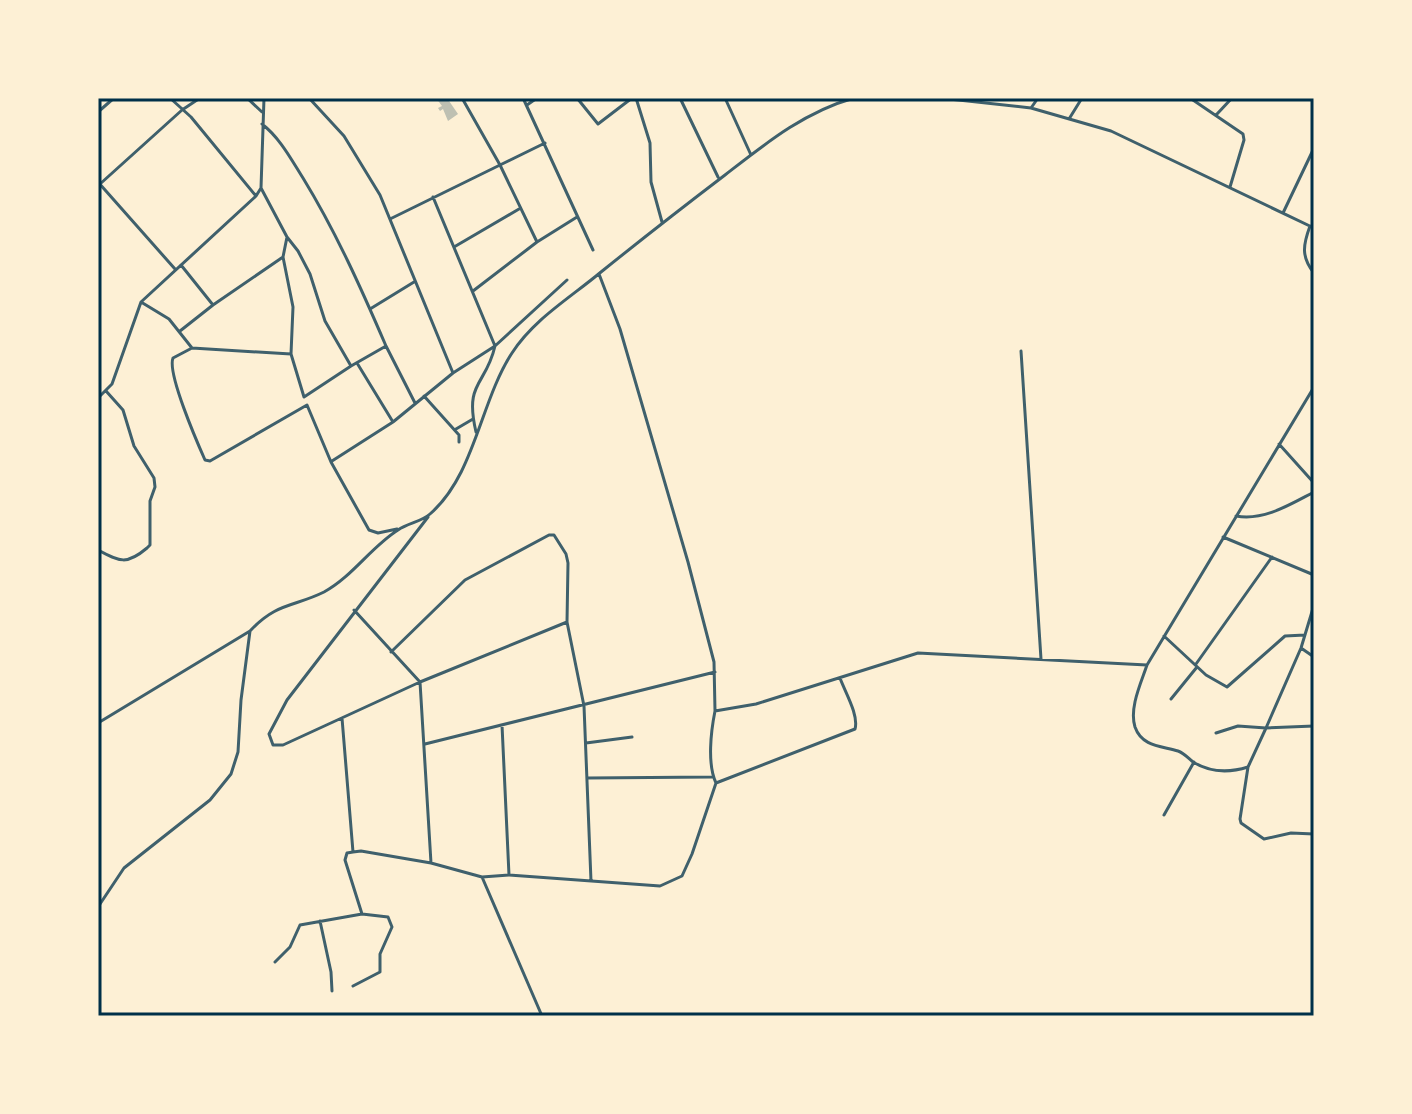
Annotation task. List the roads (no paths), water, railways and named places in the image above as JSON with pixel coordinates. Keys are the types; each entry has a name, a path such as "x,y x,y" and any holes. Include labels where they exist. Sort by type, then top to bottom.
{"street":[{"path":"98,112 114,98"},
{"path":"170,98 256,196"},
{"path":"176,270 99,183 182,110 200,98"},
{"path":"247,98 263,113"},
{"path":"264,98 261,188 310,274 325,321 351,366"},
{"path":"310,98 359,158 390,219 453,373"},
{"path":"462,98 500,165 537,242"},
{"path":"523,98 593,250"},
{"path":"527,106 537,98"},
{"path":"577,98 598,124 634,98 650,143 651,182 662,222"},
{"path":"680,98 719,179"},
{"path":"567,622 420,682 283,745 273,745 269,739 287,700 456,479 477,434 492,390 513,351 536,324 662,222 797,122 854,98"},
{"path":"940,98 1031,108 1111,131 1312,227 1303,253 1314,273"},
{"path":"1004,106 1011,98"},
{"path":"1031,108 1038,98"},
{"path":"1068,120 1082,98"},
{"path":"1190,98 1237,128 1244,140 1230,188"},
{"path":"1217,114 1232,98"},
{"path":"726,99 751,155"},
{"path":"98,102 103,108"},
{"path":"262,124 277,138 320,206 415,404"},
{"path":"390,219 545,143"},
{"path":"1283,213 1314,148"},
{"path":"492,155 493,168"},
{"path":"1309,160 1314,163"},
{"path":"98,398 112,384 141,302 261,188"},
{"path":"433,197 495,346 473,393 473,419 477,434"},
{"path":"454,247 519,209"},
{"path":"473,291 537,242 577,217"},
{"path":"287,237 283,257 293,307 291,354 304,397 331,462 369,530 378,533 399,529 430,514"},
{"path":"180,331 283,257"},
{"path":"181,265 213,305"},
{"path":"362,914 345,860 347,853 361,851 431,863 482,877 509,875 660,886 682,876 692,854 716,783 713,777 712,726 715,672 688,562 620,329 599,274"},
{"path":"331,462 393,422 453,373 495,346 567,280"},
{"path":"370,309 414,282"},
{"path":"141,302 162,314 192,348"},
{"path":"304,397 386,346"},
{"path":"291,354 192,348 173,358 171,365 179,396 207,461 307,405"},
{"path":"1021,351 1041,660"},
{"path":"357,363 393,422"},
{"path":"1248,767 1227,772 1209,770 1180,751 1150,744 1135,727 1134,708 1147,665 1314,387"},
{"path":"98,550 115,560 124,561 147,548 151,532 150,501 155,487 154,478 134,446 123,410 106,391"},
{"path":"424,396 455,429 459,442"},
{"path":"455,429 473,419"},
{"path":"1278,443 1314,483"},
{"path":"1236,516 1252,518 1281,509 1314,492"},
{"path":"98,723 250,631 282,606 321,593 338,583 399,529"},
{"path":"391,652 465,580 549,535 559,540 568,563 567,622 584,706 591,881"},
{"path":"1223,537 1314,575"},
{"path":"1171,699 1272,557"},
{"path":"1314,605 1301,648 1248,767 1240,819 1241,823 1264,839 1291,833 1314,834"},
{"path":"354,610 420,682 431,863"},
{"path":"98,907 118,874 210,800 231,774 238,752 250,631"},
{"path":"1164,636 1196,666 1227,687 1285,636 1305,635"},
{"path":"1301,648 1314,657"},
{"path":"715,711 756,704 918,653 1147,665"},
{"path":"425,744 715,672"},
{"path":"716,783 855,729 854,714 839,677"},
{"path":"342,718 353,852"},
{"path":"502,725 509,875"},
{"path":"1216,733 1238,726 1314,726"},
{"path":"586,743 632,737"},
{"path":"1164,815 1194,762"},
{"path":"588,778 713,777"},
{"path":"482,877 542,1016"},
{"path":"275,962 290,947 300,925 362,914 388,917 392,927 380,954 379,973 353,986"},
{"path":"320,921 332,991"}]}
